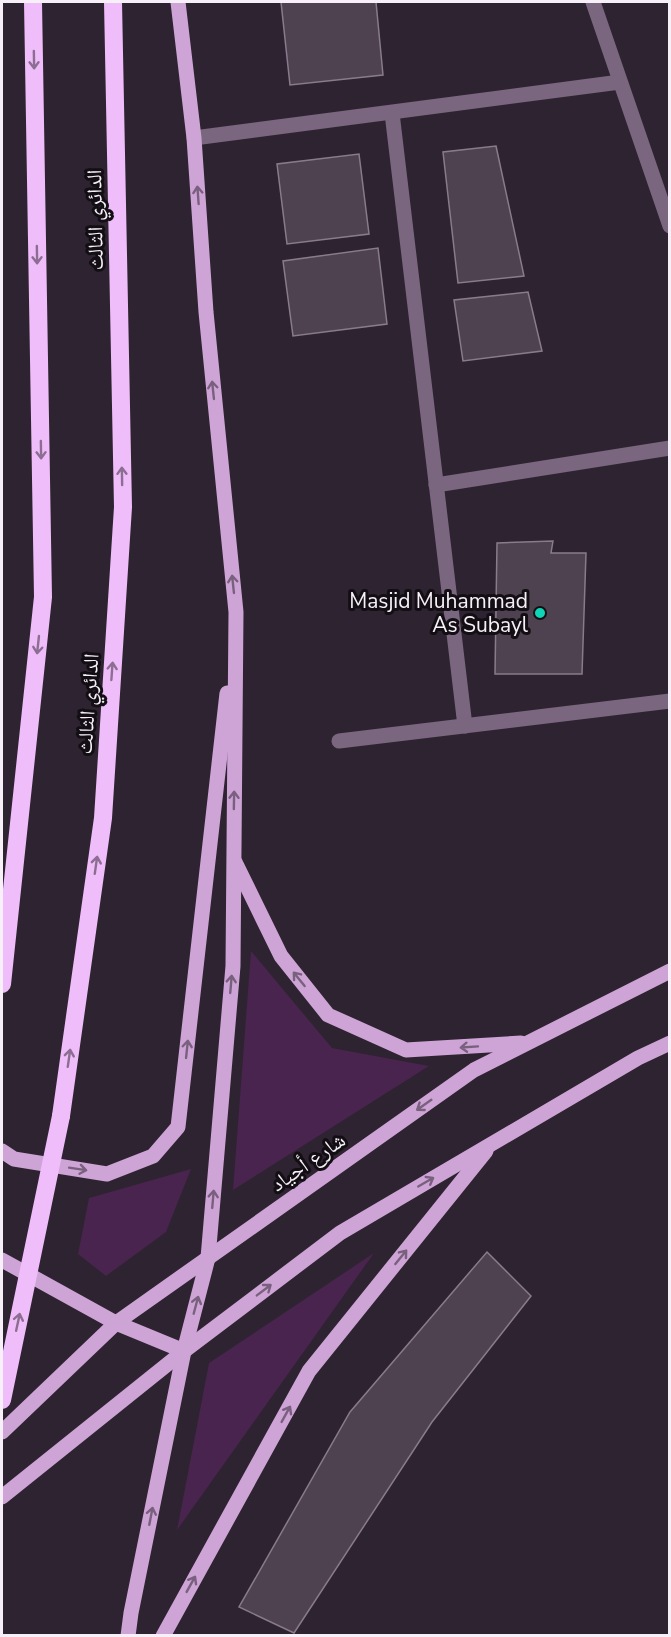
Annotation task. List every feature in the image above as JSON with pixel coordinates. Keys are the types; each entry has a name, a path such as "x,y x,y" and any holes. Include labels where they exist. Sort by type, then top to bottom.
{"highway":[{"path":"2,984 43,597 33,2"},
{"name":"الدائري الثالث","path":"2,1400 61,1116 103,818 123,507 113,2"}],"main road":[{"path":"128,1635 184,1351 208,1258 233,966 236,612 206,312 194,138 178,2"},
{"path":"2,1151 14,1159 107,1174 153,1156 178,1127 236,612"},
{"path":"234,858 281,956 328,1015 406,1050 527,1043"},
{"name":"شارع أجياد","path":"2,1432 116,1323 474,1070 669,971"},
{"path":"2,1497 184,1351 340,1233 638,1058 669,1043"},
{"path":"163,1635 309,1371 492,1144"},
{"path":"2,1260 116,1323 184,1351"}],"street":[{"path":"592,2 669,226"},
{"path":"194,138 620,82"},
{"path":"392,112 465,726"},
{"path":"436,485 669,448"},
{"path":"339,741 669,701"}],"shaded area":[{"path":"251,951 332,1048 429,1066 233,1190"},
{"path":"191,1169 166,1232 106,1276 78,1254 89,1198"},
{"path":"374,1253 177,1530 209,1363"}],"building":[{"path":"281,2 376,2 383,75 290,85"},
{"path":"496,146 524,276 458,283 443,152"},
{"path":"359,154 369,234 287,244 277,164"},
{"path":"378,248 387,324 293,336 283,261"},
{"path":"528,292 542,351 463,361 454,300"},
{"name":"Masjid Muhammad As Subayl","path":"553,541 551,553 586,553 582,674 495,674 497,543"},
{"path":"487,1252 531,1296 432,1422 294,1633 239,1607 350,1412"}],"place":[{"name":"Masjid Muhammad As Subayl","path":"540,613"}]}
